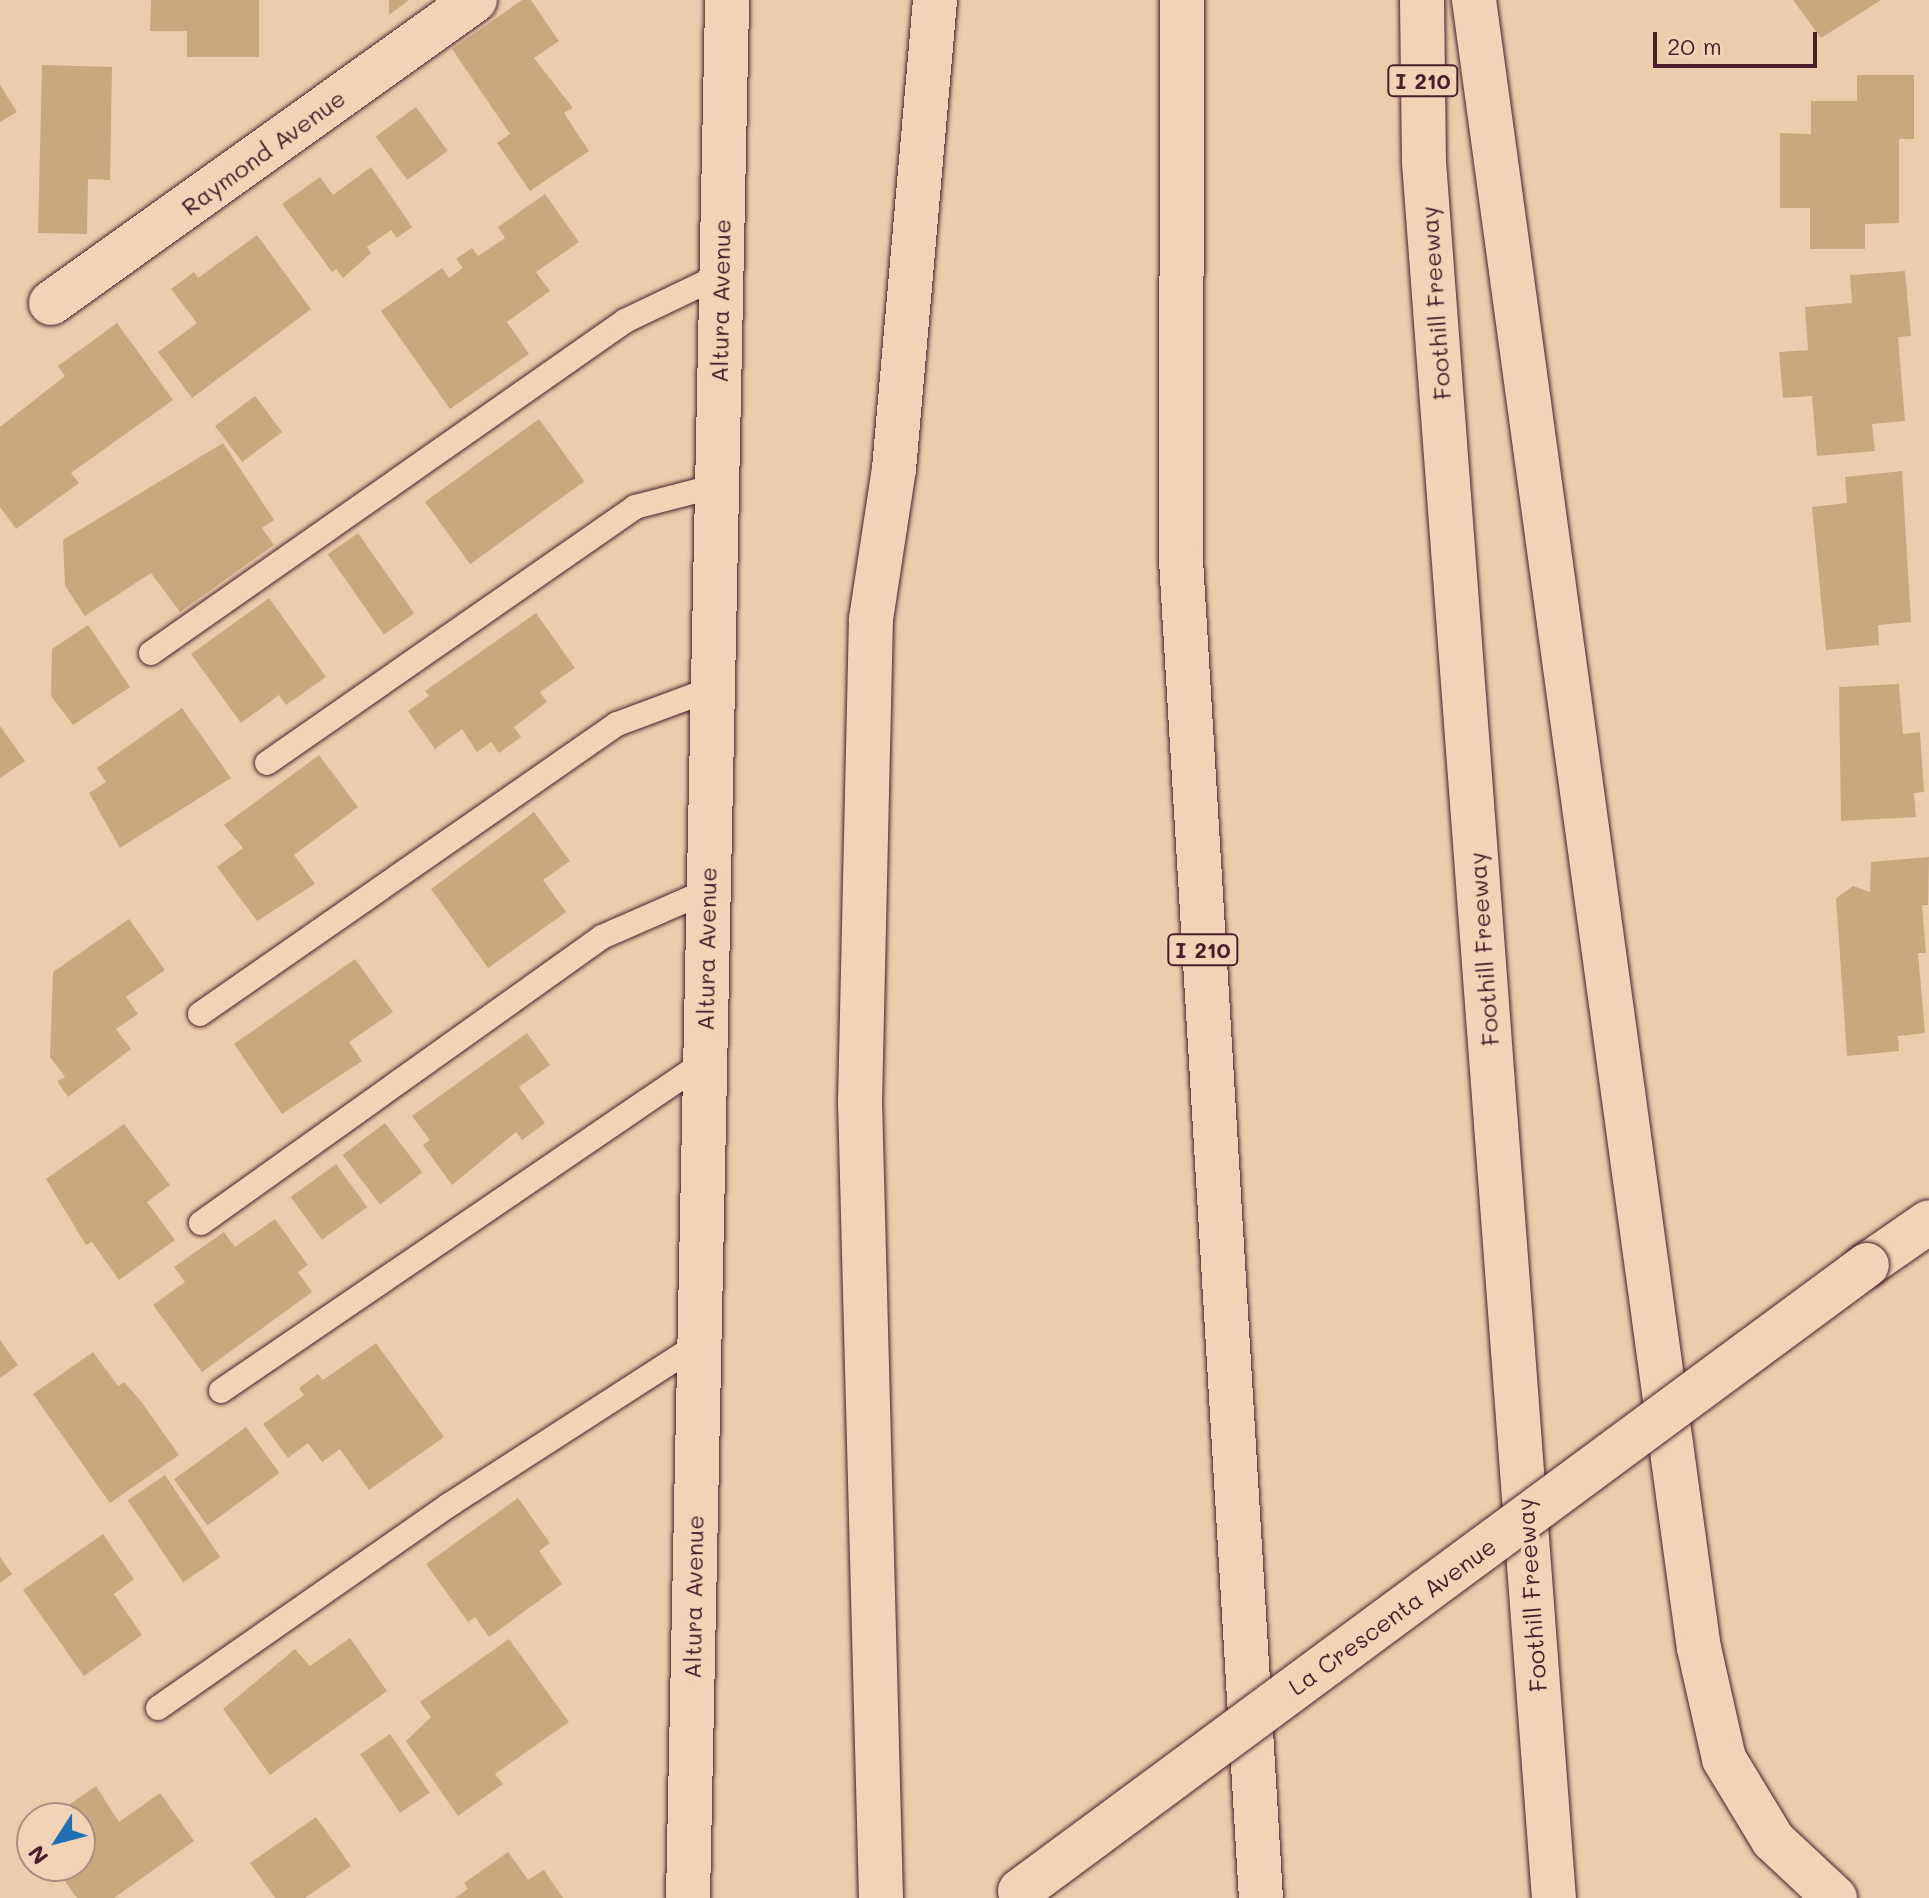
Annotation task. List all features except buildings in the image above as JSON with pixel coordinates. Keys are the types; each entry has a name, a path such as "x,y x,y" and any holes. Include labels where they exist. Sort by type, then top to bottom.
{"main road":[{"name":"Raymond Avenue","path":"51,303 475,0"},
{"name":"Altura Avenue","path":"688,1898 727,0"},
{"path":"881,1898 860,1102 871,619 894,469 935,0"},
{"name":"I 210","path":"1182,0 1181,560 1261,1898"},
{"name":"Foothill Freeway","path":"1422,0 1424,162 1554,1898"},
{"path":"1474,0 1699,1648 1724,1759 1773,1840 1835,1898"},
{"name":"La Crescenta Avenue","path":"1015,1895 1929,1222"}],"lane":[{"path":"151,653 625,321 721,275"},
{"path":"267,763 635,507 716,486"},
{"path":"200,1014 617,724 711,689"},
{"path":"201,1223 602,937 707,891"},
{"path":"221,1391 704,1062"},
{"path":"158,1708 449,1505 697,1345"}]}
